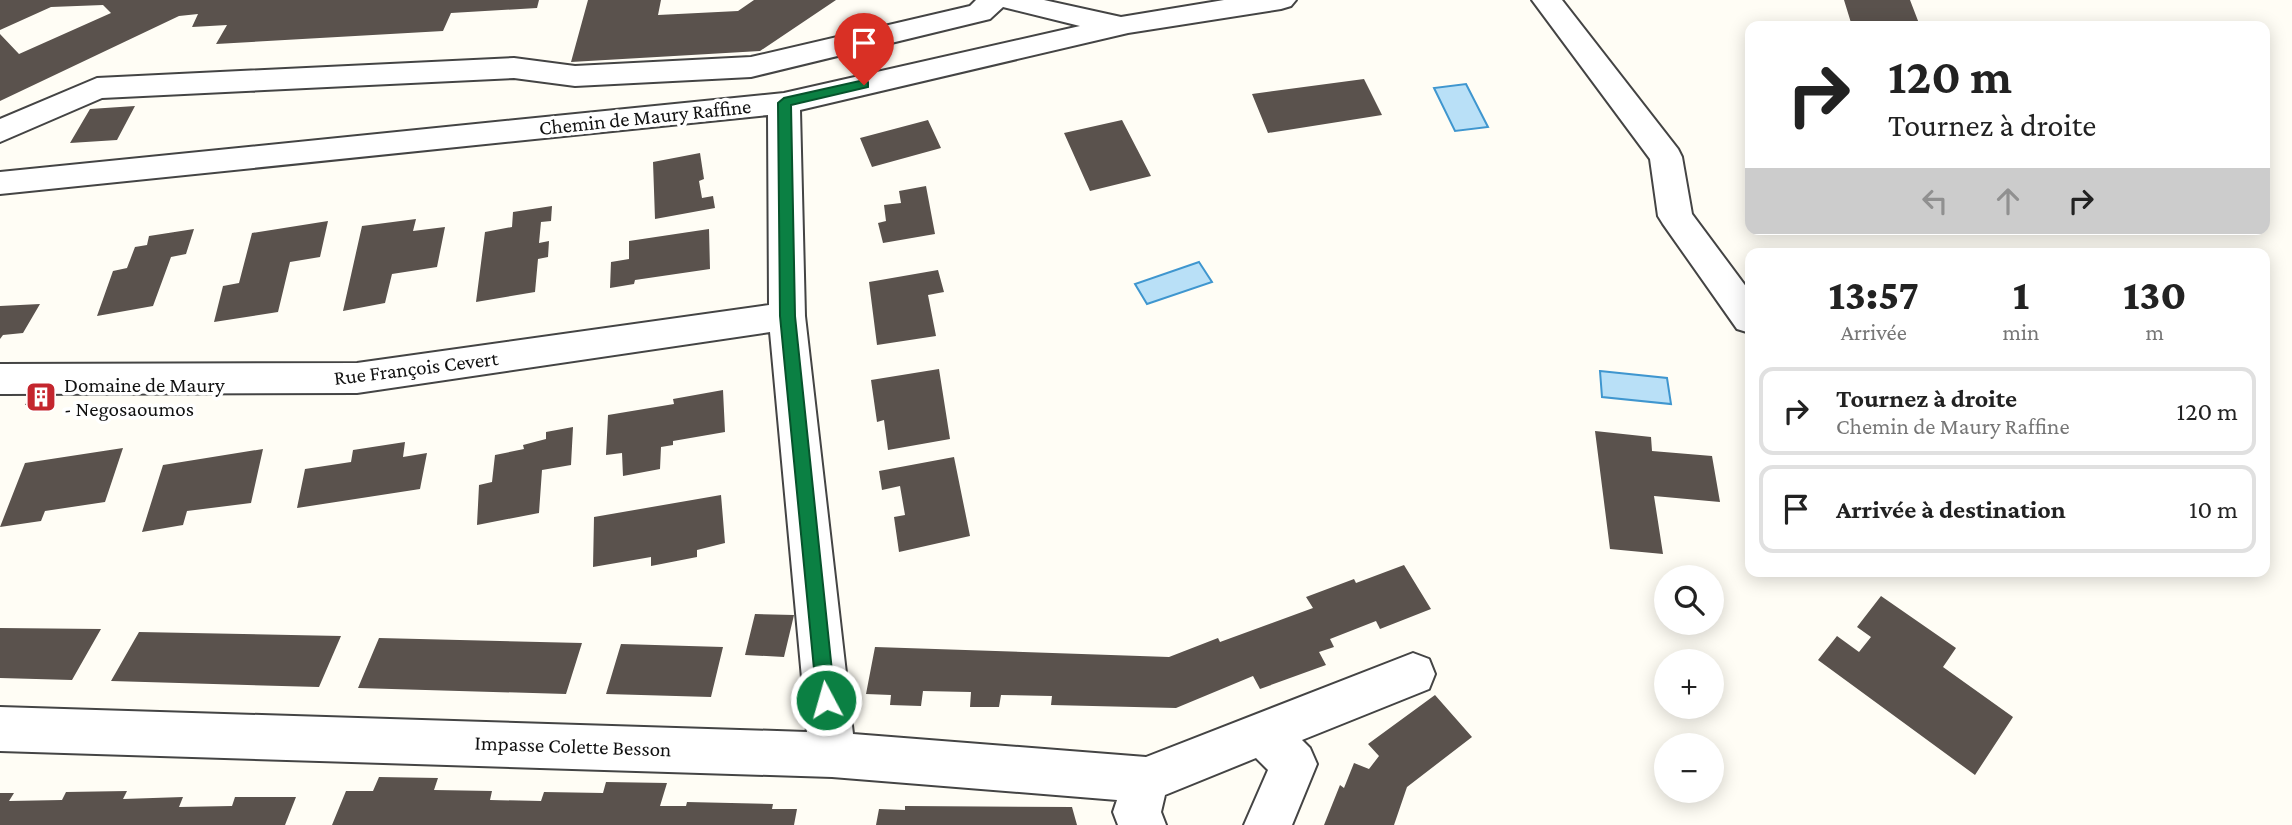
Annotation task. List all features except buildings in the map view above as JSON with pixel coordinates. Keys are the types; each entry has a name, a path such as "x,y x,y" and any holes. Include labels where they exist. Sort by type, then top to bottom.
{"street":[{"path":"0,131 97,88 514,68 575,76 751,66 980,13 993,0"},
{"path":"1010,0 1062,14 1128,24"},
{"name":"Chemin de Maury Raffine","path":"0,183 784,103 1128,24 1281,0"},
{"path":"1546,0 1666,157 1675,216 1745,312"},
{"path":"784,103 788,316 832,754"},
{"name":"Rue François Cevert","path":"0,379 357,378 788,316"},
{"name":"Impasse Colette Besson","path":"0,729 832,754 1144,802 1263,733 1413,674"},
{"path":"1263,733 1294,764 1268,825"}],"water":[{"path":"1466,84 1488,127 1455,131 1434,88"},
{"path":"1199,262 1212,282 1147,304 1135,284"},
{"path":"1600,371 1667,378 1671,404 1602,397"}],"place":[{"name":"Domaine de Maury - Negosaoumos","path":"41,397"}],"route":[{"path":"826,700 788,316 784,103 864,85"}]}
